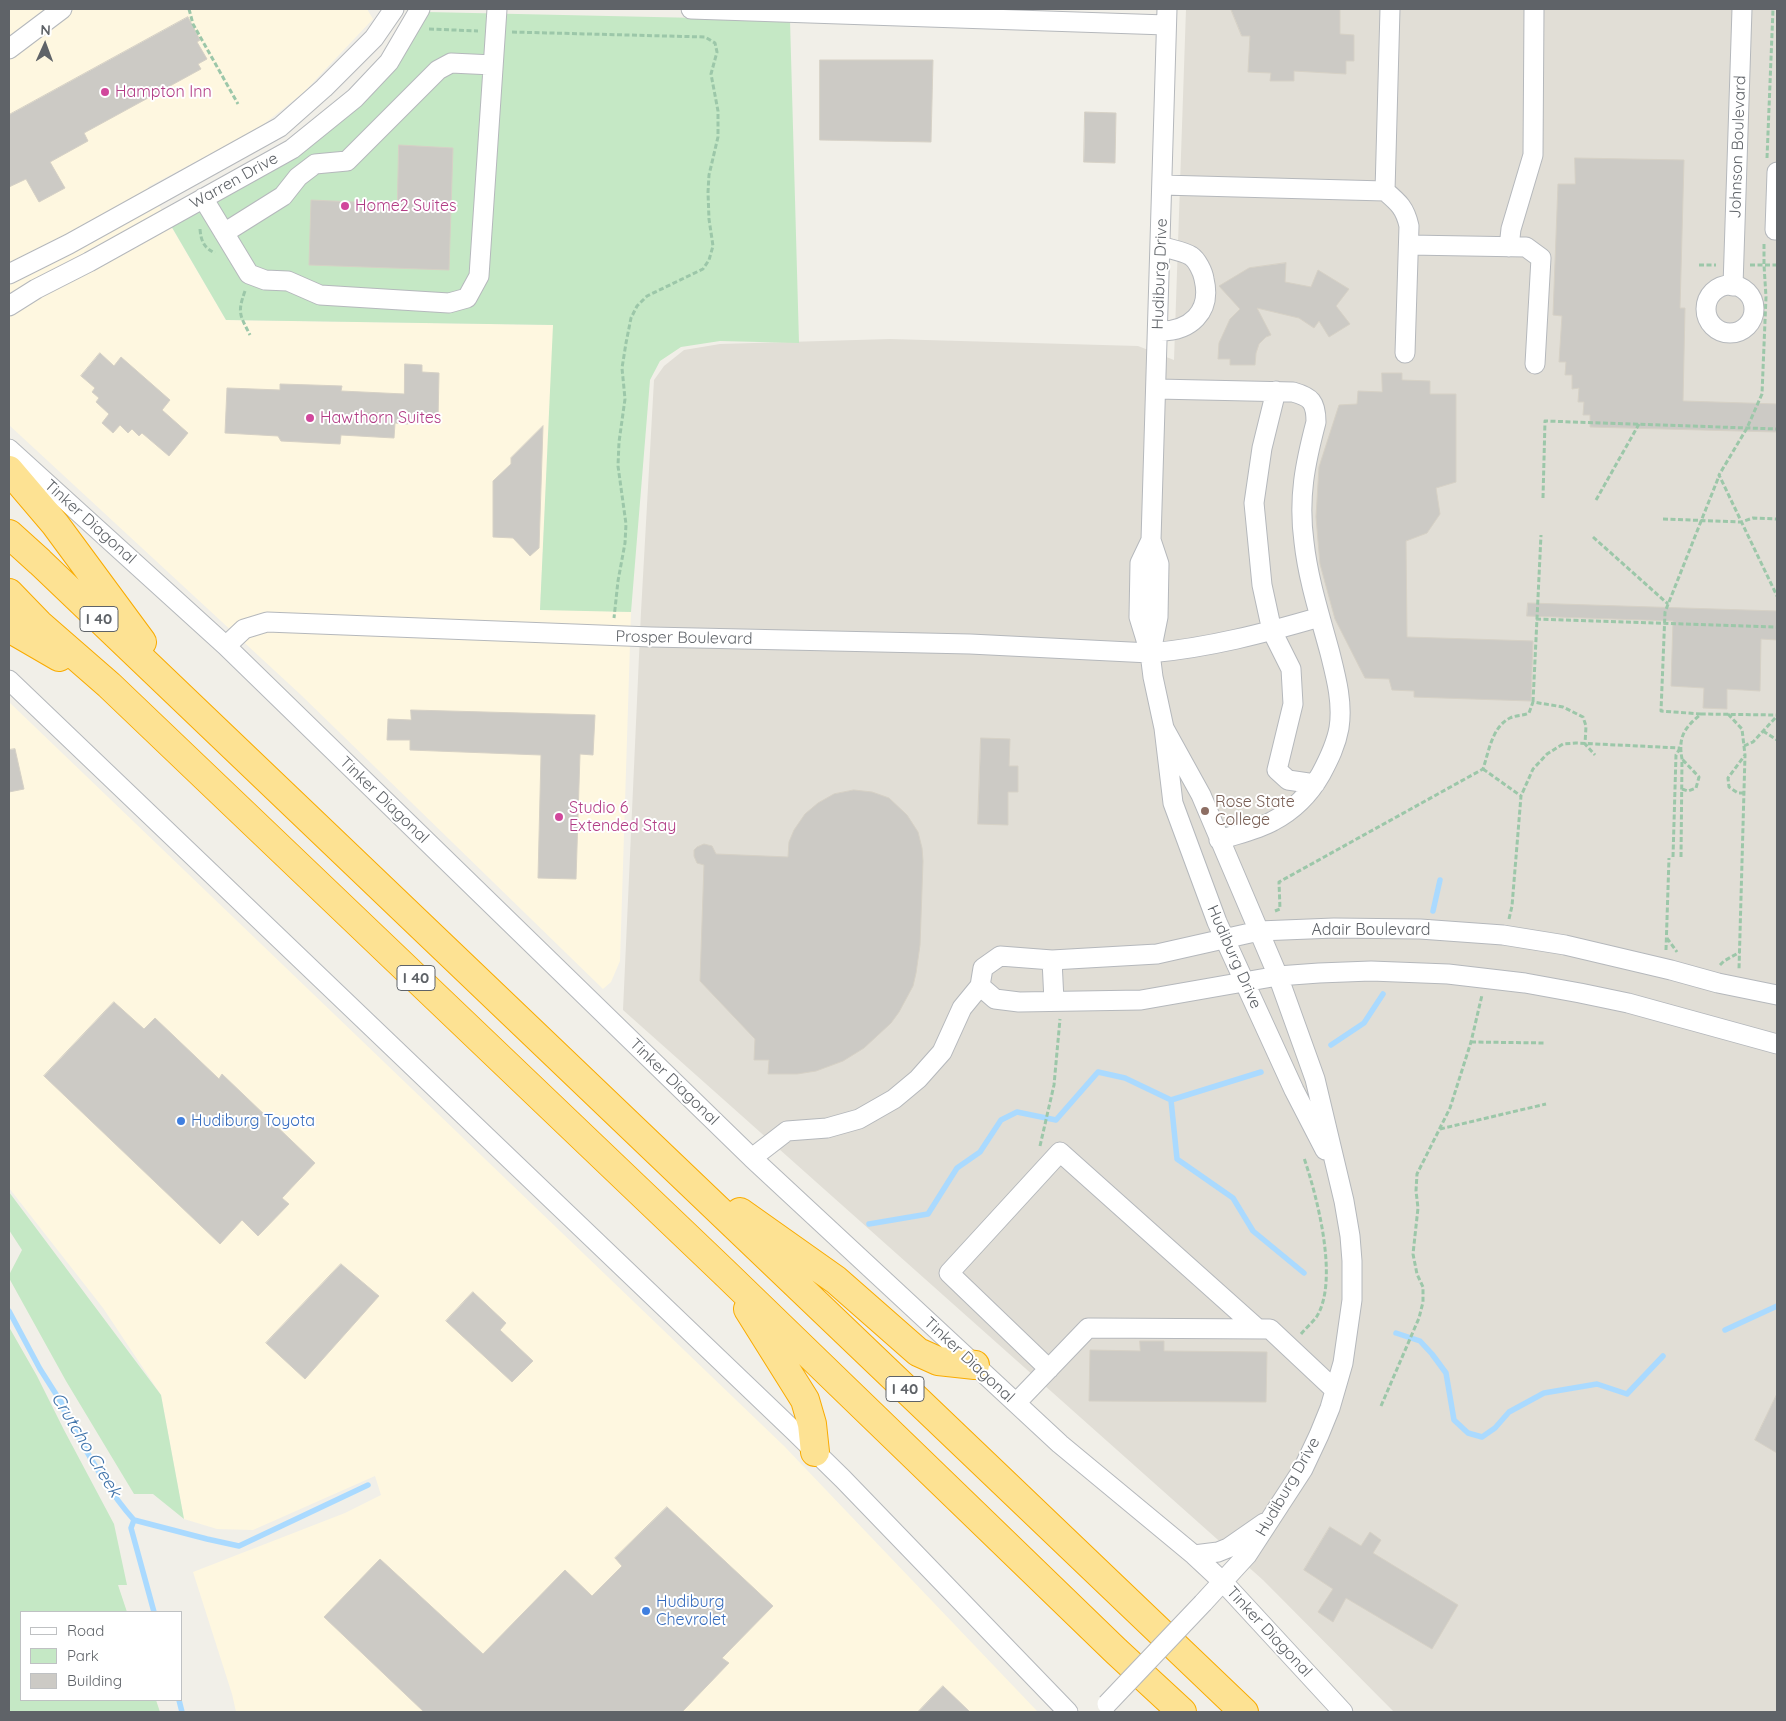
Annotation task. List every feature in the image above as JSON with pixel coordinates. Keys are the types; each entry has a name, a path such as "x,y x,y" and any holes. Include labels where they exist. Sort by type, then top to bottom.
{"highway":[{"path":"9,470 54,524 189,705"},
{"name":"I 40","path":"9,534 1244,1712"},
{"name":"I 40","path":"9,593 39,624 109,685 724,1272 1116,1651 1182,1712"},
{"path":"9,628 109,685"},
{"path":"663,1157 836,1280 918,1352 938,1360 975,1365"},
{"path":"724,1272 805,1400 812,1424 815,1452"}],"street":[{"path":"9,48 62,9"},
{"name":"Warren Drive","path":"9,274 68,244 280,127 324,88 374,38 394,9"},
{"path":"203,198 248,274 265,280 288,281 320,295 449,303 467,298 479,276 497,9"},
{"path":"691,9 1167,17"},
{"path":"1385,191 1390,9"},
{"path":"1509,246 1511,229 1533,155 1534,9"},
{"name":"Johnson Boulevard","path":"1733,286 1742,9"},
{"name":"Warren Drive","path":"9,306 36,288 89,262 292,148 355,98 389,62 419,12"},
{"name":"Hudiburg Drive","path":"1167,17 1151,540 1140,563 1139,617 1150,653 1153,678 1164,728 1173,803 1190,851 1225,940 1244,982 1294,1090 1338,1175"},
{"path":"224,233 283,196 298,177 315,164 347,161 438,70 451,63 493,64"},
{"path":"292,148 306,170"},
{"path":"1777,172 1775,230 1777,230"},
{"path":"1162,185 1385,191 1400,203 1406,214 1409,226 1405,353"},
{"path":"1409,245 1526,247 1541,258 1536,364"},
{"path":"1158,331 1180,329 1198,317 1204,306 1206,288 1203,272 1191,256 1160,246"},
{"path":"1157,388 1293,392 1304,395 1313,401 1316,412 1316,422 1302,488 1301,514 1304,542 1320,617 1336,678 1340,701 1339,727 1334,747 1315,784 1302,800 1288,812 1271,822 1219,840"},
{"path":"1276,392 1262,448 1254,504 1262,585 1272,631 1291,669 1293,704 1277,770 1288,780 1315,784"},
{"name":"Tinker Diagonal","path":"9,449 226,646 752,1158 1060,1444 1194,1555 1223,1582 1343,1712"},
{"name":"Prosper Boulevard","path":"226,646 244,629 267,622 614,636 970,644 1150,653 1172,651 1272,631 1320,617"},
{"path":"9,680 815,1452 1068,1712"},
{"name":"Hudiburg Drive","path":"1103,1708 1247,1555 1303,1468 1319,1435 1343,1363 1352,1300 1350,1236 1338,1175 1315,1079 1278,976 1201,795 1164,728"},
{"name":"Adair Boulevard","path":"752,1158 787,1131 827,1128 859,1119 894,1099 918,1079 942,1052 962,1008 980,986 983,968 1000,956 1052,960 1158,954 1225,940 1256,924 1420,928 1565,945 1777,996"},
{"path":"1052,960 1057,1010"},
{"path":"980,986 995,999 1057,1010 1141,1000 1278,976 1371,971 1448,974 1526,983 1628,1003 1777,1044"},
{"path":"1049,1369 949,1273 1060,1152 1258,1329"},
{"path":"1016,1403 1088,1328 1270,1329 1335,1390"},
{"path":"1194,1555 1218,1552 1228,1548 1273,1517"}],"path":[{"path":"189,9 193,24 238,104"},
{"path":"419,12 426,28 432,30 705,37 715,43 717,52 711,74 718,111 718,137 709,183 709,219 714,246 709,260 703,269 647,296 637,306 629,326 622,368 625,399 618,466 626,524 625,543 614,612 614,636"},
{"path":"1543,498 1545,421 1777,429"},
{"path":"1596,500 1639,424"},
{"path":"1747,428 1719,475 1665,612 1661,711 1701,714 1777,715"},
{"path":"1719,475 1777,596"},
{"path":"1663,519 1741,522 1753,518 1777,519"},
{"path":"1256,924 1277,909 1280,910 1279,882 1483,769 1496,731 1512,716 1524,716 1529,713 1532,702 1541,535"},
{"path":"1593,537 1668,604"},
{"path":"1536,619 1777,627"},
{"path":"1532,702 1564,707 1583,717 1586,726 1585,744 1595,755"},
{"path":"1681,858 1682,759 1680,748 1682,734 1690,723 1701,714"},
{"path":"1728,714 1742,729 1745,754 1741,952 1738,988"},
{"path":"1744,746 1753,743 1777,715"},
{"path":"1763,731 1777,740"},
{"path":"1674,750 1680,748"},
{"path":"1665,968 1676,755 1680,748"},
{"path":"1744,793 1729,787 1728,778 1745,754"},
{"path":"1682,759 1699,777 1696,788 1688,791 1682,789"},
{"path":"1483,769 1521,796"},
{"path":"1042,1140 1058,1054 1057,1010"},
{"path":"1471,1042 1546,1043"},
{"path":"1439,1130 1546,1104"},
{"path":"1289,1347 1316,1316 1323,1301 1327,1278 1321,1221 1315,1191 1304,1158"},
{"path":"1381,1406 1419,1318"}],"shaded area":[{"path":"9,9 367,9 373,19 304,92 259,128 148,187 226,320 554,325 540,609 631,612 620,961 611,982 603,989 301,695 9,425"},
{"name":"Rose State College","path":"1186,9 1777,9 1777,1712 1394,1712 1263,1580 623,1010 641,612 654,380 664,366 684,350 720,344 890,339 1138,346 1174,360"},
{"path":"9,702 784,1446 1038,1712 236,1712 193,1572 345,1513 381,1495 375,1476 253,1530 217,1529 184,1519 161,1395 103,1308 9,1188"}],"green space":[{"path":"427,12 790,20 799,343 720,341 681,347 660,361 650,380 631,612 540,610 553,325 226,320 170,224 312,140"},
{"path":"9,1192 161,1395 184,1519 153,1494 134,1494 66,1381 9,1278 22,1250 9,1230"},
{"path":"9,1327 37,1376 114,1524 127,1585 118,1585 127,1611 20,1611 20,1701 156,1701 160,1712 9,1712"}],"building":[{"path":"1231,9 1340,9 1340,34 1354,35 1354,61 1346,61 1346,74 1294,71 1294,81 1270,81 1271,73 1248,72 1250,36 1242,36"},
{"name":"Hampton Inn","path":"188,17 200,40 197,42 207,59 198,64 201,69 84,133 88,141 50,162 65,188 39,202 26,179 9,187 9,115"},
{"path":"820,60 933,60 931,142 820,140"},
{"path":"1085,112 1116,113 1115,163 1084,162"},
{"name":"Home2 Suites","path":"399,145 453,148 449,270 309,265 311,200 397,204"},
{"path":"1575,158 1684,160 1680,308 1685,308 1683,401 1777,404 1777,432 1590,427 1590,415 1583,415 1584,402 1578,402 1579,388 1572,389 1572,375 1565,375 1566,362 1559,362 1562,316 1553,315 1558,184 1575,184"},
{"path":"1286,263 1285,282 1311,287 1318,270 1349,289 1336,306 1350,324 1329,337 1319,321 1314,328 1299,318 1257,308 1271,335 1259,344 1255,365 1230,365 1230,359 1218,359 1219,343 1230,319 1240,309 1219,286 1249,268"},
{"path":"100,353 114,366 121,357 170,400 162,410 188,433 169,456 142,433 139,436 132,429 128,433 120,425 113,433 102,423 109,414 96,402 99,398 92,392 95,388 81,376"},
{"name":"Hawthorn Suites","path":"405,364 422,365 422,372 439,373 438,420 408,418 408,424 395,423 394,438 341,435 340,444 281,441 278,436 225,433 227,388 280,390 280,384 342,386 341,391 404,394"},
{"path":"1382,373 1402,373 1402,380 1430,381 1430,394 1456,394 1456,482 1436,488 1440,514 1427,533 1406,541 1407,637 1533,641 1531,701 1414,697 1414,691 1392,690 1389,679 1365,678 1335,619 1320,564 1316,517 1319,467 1339,405 1357,404 1358,391 1382,392"},
{"path":"543,426 539,548 530,556 513,538 493,537 493,481 511,464 511,458"},
{"path":"1528,603 1777,611 1777,640 1761,639 1760,691 1727,689 1727,709 1703,708 1704,688 1671,686 1673,621 1527,616"},
{"name":"Studio 6 Extended Stay","path":"411,710 595,715 593,755 580,754 576,879 538,878 541,755 410,750 410,740 387,740 388,719 411,720"},
{"path":"981,738 1010,739 1009,766 1018,766 1018,792 1008,792 1008,825 978,824"},
{"path":"15,749 24,789 9,792 9,750"},
{"path":"854,790 872,792 889,798 907,815 918,832 923,861 920,945 913,986 891,1023 864,1048 843,1061 816,1071 797,1074 768,1074 769,1060 754,1060 755,1039 700,981 704,865 697,863 694,850 704,844 712,846 716,854 788,857 789,842 794,830 805,814 818,803 834,794"},
{"name":"Hudiburg Toyota","path":"114,1002 144,1029 155,1018 219,1079 222,1074 315,1163 282,1198 289,1204 258,1236 242,1220 220,1244 44,1076"},
{"path":"341,1264 379,1296 305,1379 266,1343"},
{"path":"473,1292 506,1323 500,1330 533,1361 512,1382 446,1321"},
{"path":"1140,1341 1164,1341 1164,1351 1267,1352 1266,1402 1089,1401 1090,1350 1140,1351"},
{"path":"1777,1394 1777,1453 1755,1440"},
{"name":"Hudiburg Chevrolet","path":"667,1507 773,1606 722,1658 729,1663 682,1712 424,1712 324,1617 380,1559 483,1654 565,1570 592,1596 622,1566 615,1558"},
{"path":"1330,1527 1361,1546 1370,1532 1381,1540 1373,1553 1458,1605 1432,1649 1346,1598 1333,1622 1318,1612 1333,1589 1304,1570"},
{"path":"943,1686 970,1712 918,1712"}],"waterway":[{"path":"1433,911 1440,880"},
{"path":"1331,1045 1364,1023 1383,994"},
{"path":"869,1224 928,1214 957,1168 980,1152 1001,1120 1017,1112 1056,1120 1098,1072 1125,1078 1171,1100 1177,1159 1233,1198 1253,1231 1304,1273"},
{"path":"1171,1100 1261,1072"},
{"path":"1725,1330 1777,1306"},
{"name":"Crutcho Creek","path":"9,1311 97,1469 114,1495 134,1520"},
{"path":"1396,1333 1420,1341 1432,1354 1446,1373 1454,1420 1468,1433 1482,1437 1495,1428 1509,1412 1544,1393 1597,1384 1627,1394 1663,1356"},
{"path":"134,1520 239,1546 368,1485"},
{"name":"Crutcho Creek","path":"134,1520 131,1528 154,1611"},
{"name":"Crutcho Creek","path":"179,1701 182,1712"}],"place":[{"name":"Hampton Inn","path":"105,92"},
{"name":"Home2 Suites","path":"345,206"},
{"name":"Hawthorn Suites","path":"310,418"},
{"name":"Rose State College","path":"1205,811"},
{"name":"Studio 6 Extended Stay","path":"559,817"},
{"name":"Hudiburg Toyota","path":"181,1121"},
{"name":"Hudiburg Chevrolet","path":"646,1611"}]}
